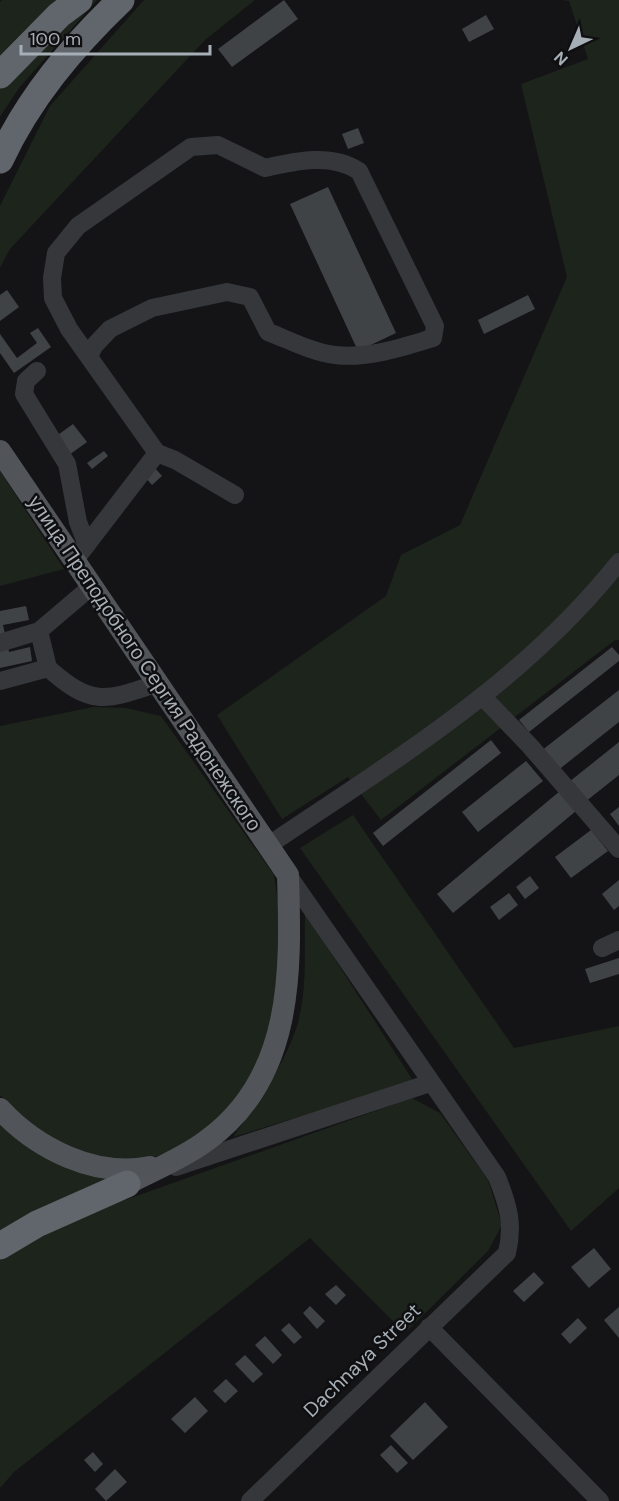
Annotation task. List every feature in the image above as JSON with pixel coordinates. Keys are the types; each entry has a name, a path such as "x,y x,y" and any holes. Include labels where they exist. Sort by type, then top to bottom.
{"highway":[{"path":"0,75 59,15 79,0"},
{"path":"0,160 17,123 51,74 121,0"},
{"path":"0,1246 37,1224 127,1184"}],"main road":[{"name":"улица Преподобного Сергия Радонежского","path":"0,451 81,553 92,586 288,875"},
{"path":"127,1184 174,1160 226,1124 258,1082 274,1049 286,1005 291,958 288,875"},
{"path":"0,1109 28,1135 67,1157 107,1169 124,1170 174,1160"}],"street":[{"path":"89,357 94,346 110,329 152,308 227,292 250,297 268,332 334,355 377,354 432,338 435,326 359,171 347,164 299,160 265,168 218,145 191,147 78,226 56,253 52,278 53,298 69,329 157,453 175,460 235,495"},
{"path":"37,371 26,381 24,394 67,464 78,522 81,553"},
{"path":"81,553 157,453"},
{"path":"269,845 437,731 525,663 586,603 619,562"},
{"path":"0,643 39,630 92,586"},
{"path":"39,630 48,668 70,688 91,698 127,694 159,683"},
{"path":"0,681 48,668"},
{"path":"482,696 530,746 619,849"},
{"path":"127,1184 430,1083 288,875"},
{"path":"602,948 619,940"},
{"name":"Dachnaya Street","path":"254,1500 507,1253 512,1230 507,1202 496,1177 430,1083"},
{"path":"174,1160 231,1148"},
{"path":"429,1327 600,1501"}],"shaded area":[{"path":"2,0 60,0 0,62 0,2"},
{"path":"90,0 97,0 19,88 0,117 0,87"},
{"path":"144,0 255,0 205,40 10,249 0,268 0,206 50,106"},
{"path":"562,0 619,0 619,640 615,640 381,820 348,777 282,819 217,715 386,596 401,555 460,525 567,277 521,84 588,59 569,1"},
{"path":"0,471 64,569 0,586"},
{"path":"93,707 126,708 161,716 274,875 282,929 277,1016 251,1079 212,1128 168,1153 131,1163 102,1160 48,1137 24,1119 0,1095 0,726"},
{"path":"353,815 514,1048 619,1026 619,1188 571,1231 300,848"},
{"path":"305,913 414,1082 233,1137 276,1072 296,1029 304,986"},
{"path":"412,1098 440,1113 488,1180 502,1225 488,1251 405,1333 310,1238 14,1472 0,1488 0,1258 32,1237 108,1206"},
{"path":"0,1120 115,1181 0,1235"}],"building":[{"path":"284,0 298,19 232,67 218,49"},
{"path":"486,15 494,29 469,42 462,29"},
{"path":"358,128 364,143 348,149 342,134"},
{"path":"328,187 396,333 358,351 290,204"},
{"path":"7,290 19,307 0,321 0,295"},
{"path":"528,295 535,309 484,334 478,320"},
{"path":"38,328 51,347 14,373 0,353 0,334 17,358 37,343 30,333"},
{"path":"73,424 87,442 69,455 55,437"},
{"path":"104,451 108,456 92,469 87,463"},
{"path":"154,467 162,476 152,485 144,476"},
{"path":"26,606 29,620 3,625 9,652 30,647 32,661 0,668 0,611"},
{"path":"612,647 619,655 619,661 529,732 519,720"},
{"path":"619,690 619,722 557,771 541,751"},
{"path":"491,740 501,753 383,846 373,833"},
{"path":"619,742 619,775 585,802 569,782"},
{"path":"526,761 543,781 478,832 462,812"},
{"path":"560,791 576,811 453,913 437,894"},
{"path":"619,807 619,826 610,814"},
{"path":"591,830 608,851 571,878 555,857"},
{"path":"530,876 539,888 525,899 516,887"},
{"path":"619,880 619,906 614,910 602,894"},
{"path":"509,893 518,905 499,920 490,907"},
{"path":"619,958 619,974 590,983 585,969"},
{"path":"594,1248 611,1269 589,1288 571,1267"},
{"path":"534,1272 544,1283 524,1302 513,1291"},
{"path":"336,1285 346,1295 336,1305 325,1294"},
{"path":"310,1306 325,1321 317,1329 303,1313"},
{"path":"619,1307 619,1338 604,1320"},
{"path":"578,1318 587,1328 570,1344 561,1334"},
{"path":"289,1323 302,1337 294,1344 281,1330"},
{"path":"265,1336 282,1355 273,1364 255,1345"},
{"path":"245,1355 263,1374 253,1383 235,1364"},
{"path":"226,1379 238,1391 225,1403 213,1391"},
{"path":"195,1397 208,1411 185,1433 171,1419"},
{"path":"425,1402 448,1427 413,1460 390,1436"},
{"path":"391,1445 408,1463 397,1473 380,1455"},
{"path":"93,1452 103,1464 95,1472 84,1460"},
{"path":"115,1469 127,1482 106,1501 95,1489"}]}
